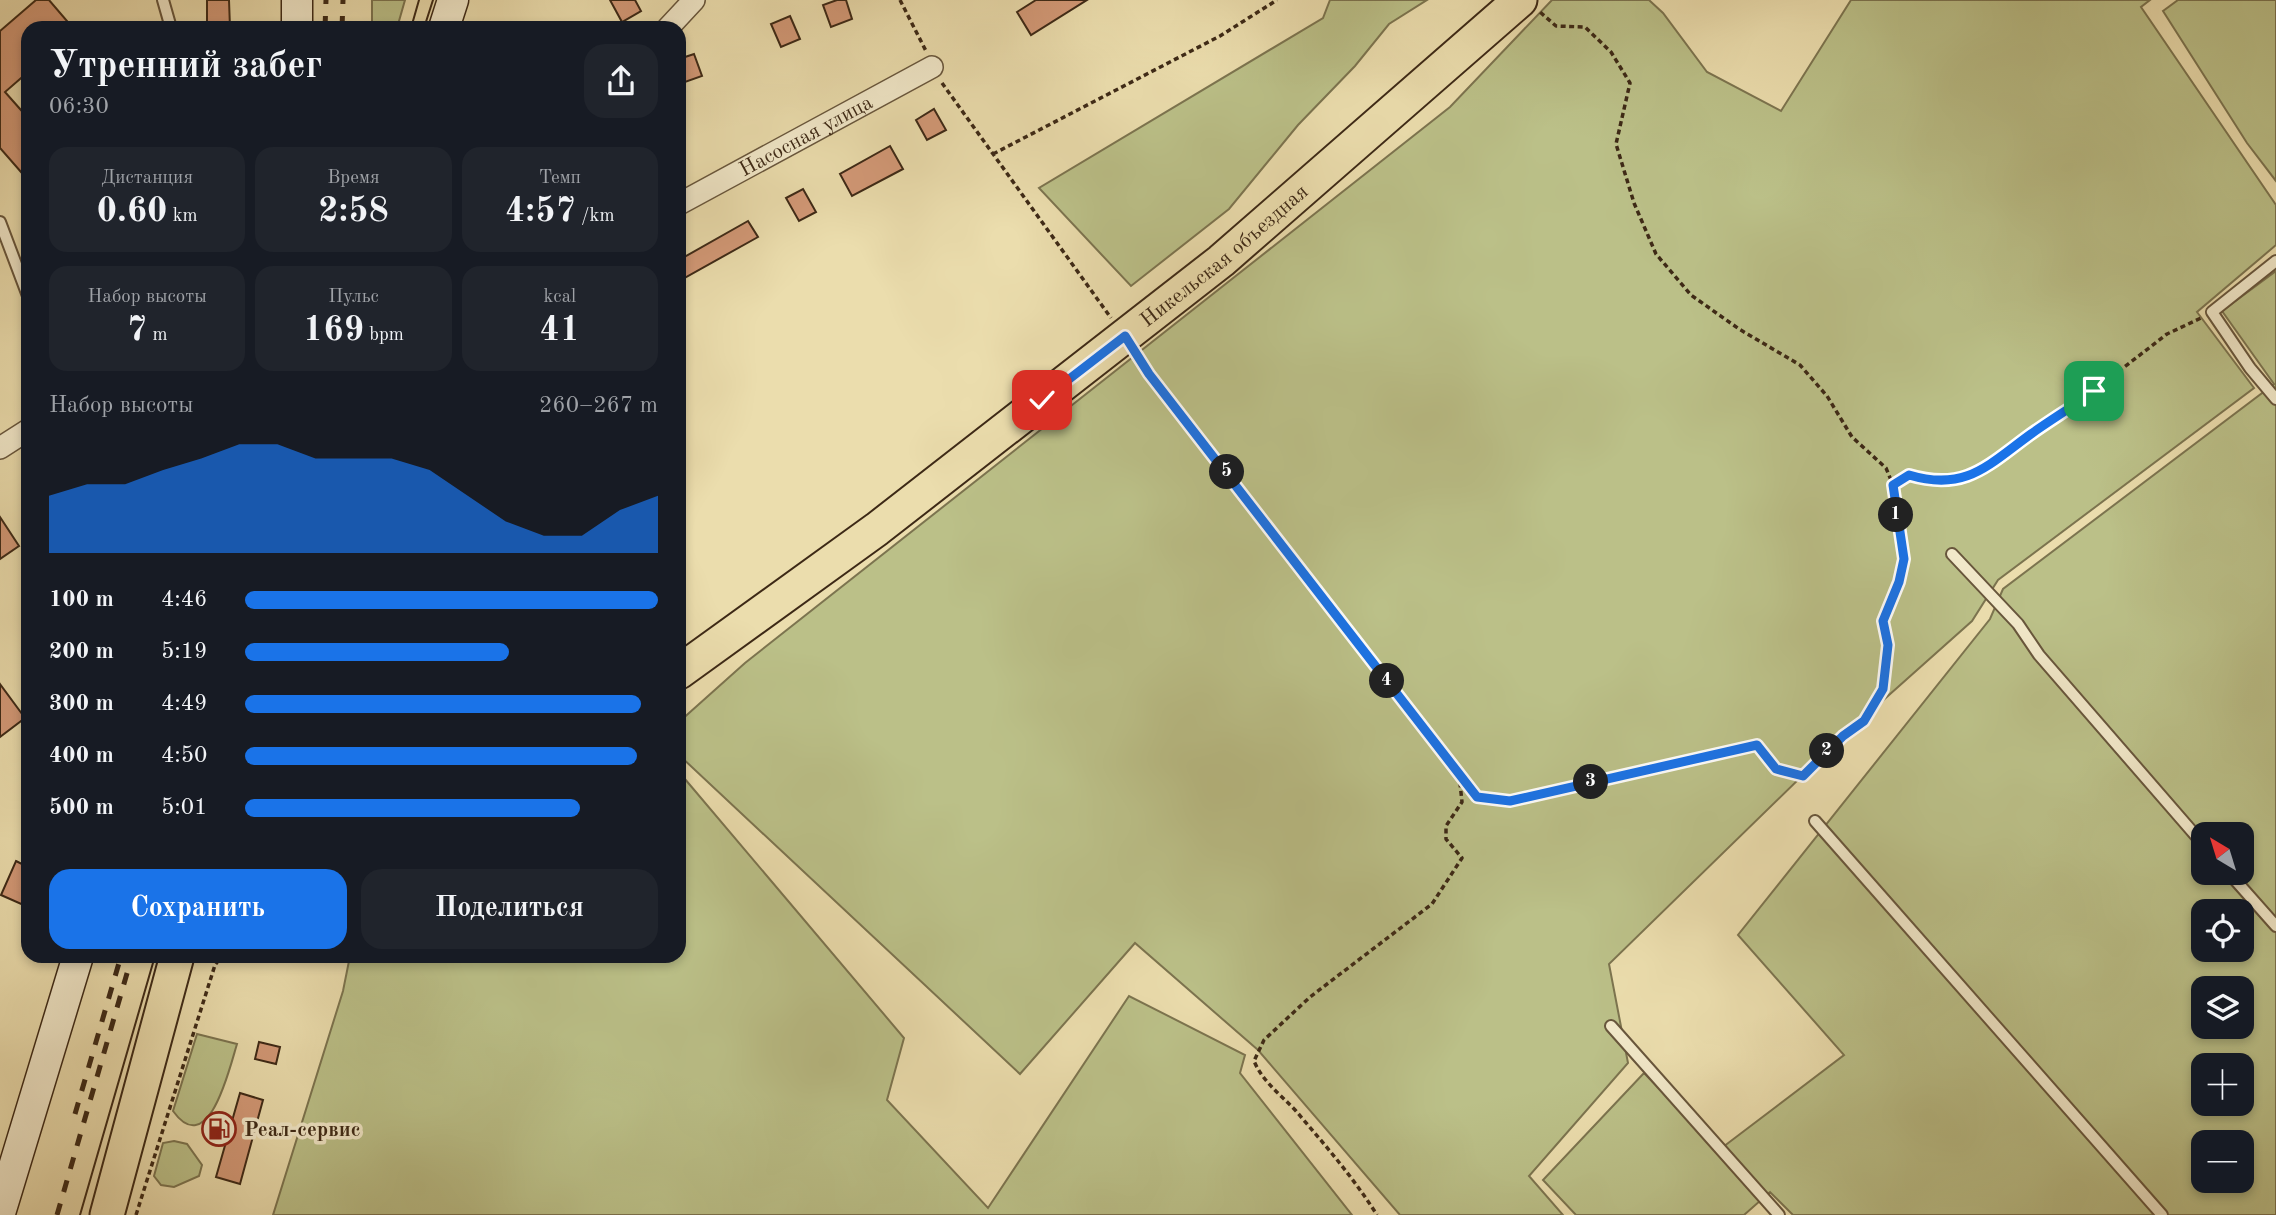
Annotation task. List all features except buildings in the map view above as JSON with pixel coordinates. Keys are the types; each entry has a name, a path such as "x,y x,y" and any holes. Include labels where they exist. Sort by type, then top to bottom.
{"main road":[{"path":"297,0 297,21"},
{"path":"446,21 453,0"},
{"name":"Никельская объездная","path":"686,667 877,529 1221,261 1527,4"},
{"path":"0,1213 76,963"},
{"path":"107,1215 175,963"}],"street":[{"path":"674,21 694,0"},
{"name":"Насосная улица","path":"686,200 932,66"},
{"path":"0,448 21,434"}],"lane":[{"path":"163,0 169,21"},
{"path":"0,222 21,278"},
{"path":"2276,261 2212,312 2250,368 2276,399"},
{"path":"1952,554 2018,624 2039,655 2191,830"},
{"path":"1815,821 2162,1215"},
{"path":"2241,886 2276,926"},
{"path":"1611,1026 1779,1215"}],"path":[{"path":"900,0 932,66 1156,382 1477,797 1510,801 1757,745 1776,769 1803,776 1843,736 1864,721 1883,689 1888,645 1883,621 1899,582 1904,559 1893,485 1886,468 1852,437 1827,396 1800,365 1739,329 1691,295 1656,254 1634,203 1616,144 1630,83 1611,52 1585,27 1556,26 1527,4"},
{"path":"993,154 1220,36 1277,0"},
{"path":"1893,485 1909,475 1933,482 1955,481 1979,472 2074,406 2167,334 2212,312"},
{"path":"1377,1215 1354,1177 1282,1095 1262,1078 1254,1061 1264,1040 1310,997 1432,904 1462,858 1446,839 1447,826 1462,802 1459,774"},
{"path":"136,1215 180,1067 217,963"}],"green space":[{"path":"372,0 405,0 399,21 372,21"},
{"path":"1330,0 1427,0 1389,24 1355,66 1298,125 1229,209 1131,286 1039,188 1323,18"},
{"path":"1552,0 1649,0 1663,13 1707,72 1781,111 1851,0 2150,0 2141,7 2276,205 2276,245 2197,312 2254,388 1998,580 1972,621 1843,736 1609,964 1628,1063 1529,1176 1563,1215 1400,1215 1258,1050 1135,943 1020,1074 686,762 686,716 745,663 1450,107"},
{"path":"2178,0 2276,0 2276,181 2247,143 2163,11"},
{"path":"2276,271 2276,1215 1793,1215 1770,1192 1744,1215 1576,1215 1543,1180 1644,1073 1719,1150 1844,1055 1738,935 1990,619 2003,589 2274,384 2222,311"},
{"path":"686,780 904,1038 887,1100 988,1208 1129,996 1245,1055 1240,1073 1352,1215 273,1215 343,991 349,963 686,963"},
{"path":"197,1034 237,1044 216,1104 207,1118 197,1125 186,1123 173,1111"},
{"path":"174,1141 187,1144 202,1165 199,1176 174,1187 161,1185 154,1176 163,1143"}],"tram line":[{"path":"413,21 419,0"},
{"path":"426,21 433,0"},
{"path":"80,1215 153,963"}],"railway":[{"path":"325,21 326,0"},
{"path":"342,21 343,0"},
{"path":"75,1114 119,963"},
{"path":"57,1215 130,963"}],"place":[{"name":"Реал-сервис","path":"219,1129"}],"route":[{"path":"1042,400 1125,336 1149,374 1477,797 1510,801 1757,745 1776,769 1803,776 1843,736 1864,721 1883,689 1888,645 1883,621 1899,582 1904,559 1893,485 1909,475 1933,482 1955,481 1979,472 2094,391"}]}
